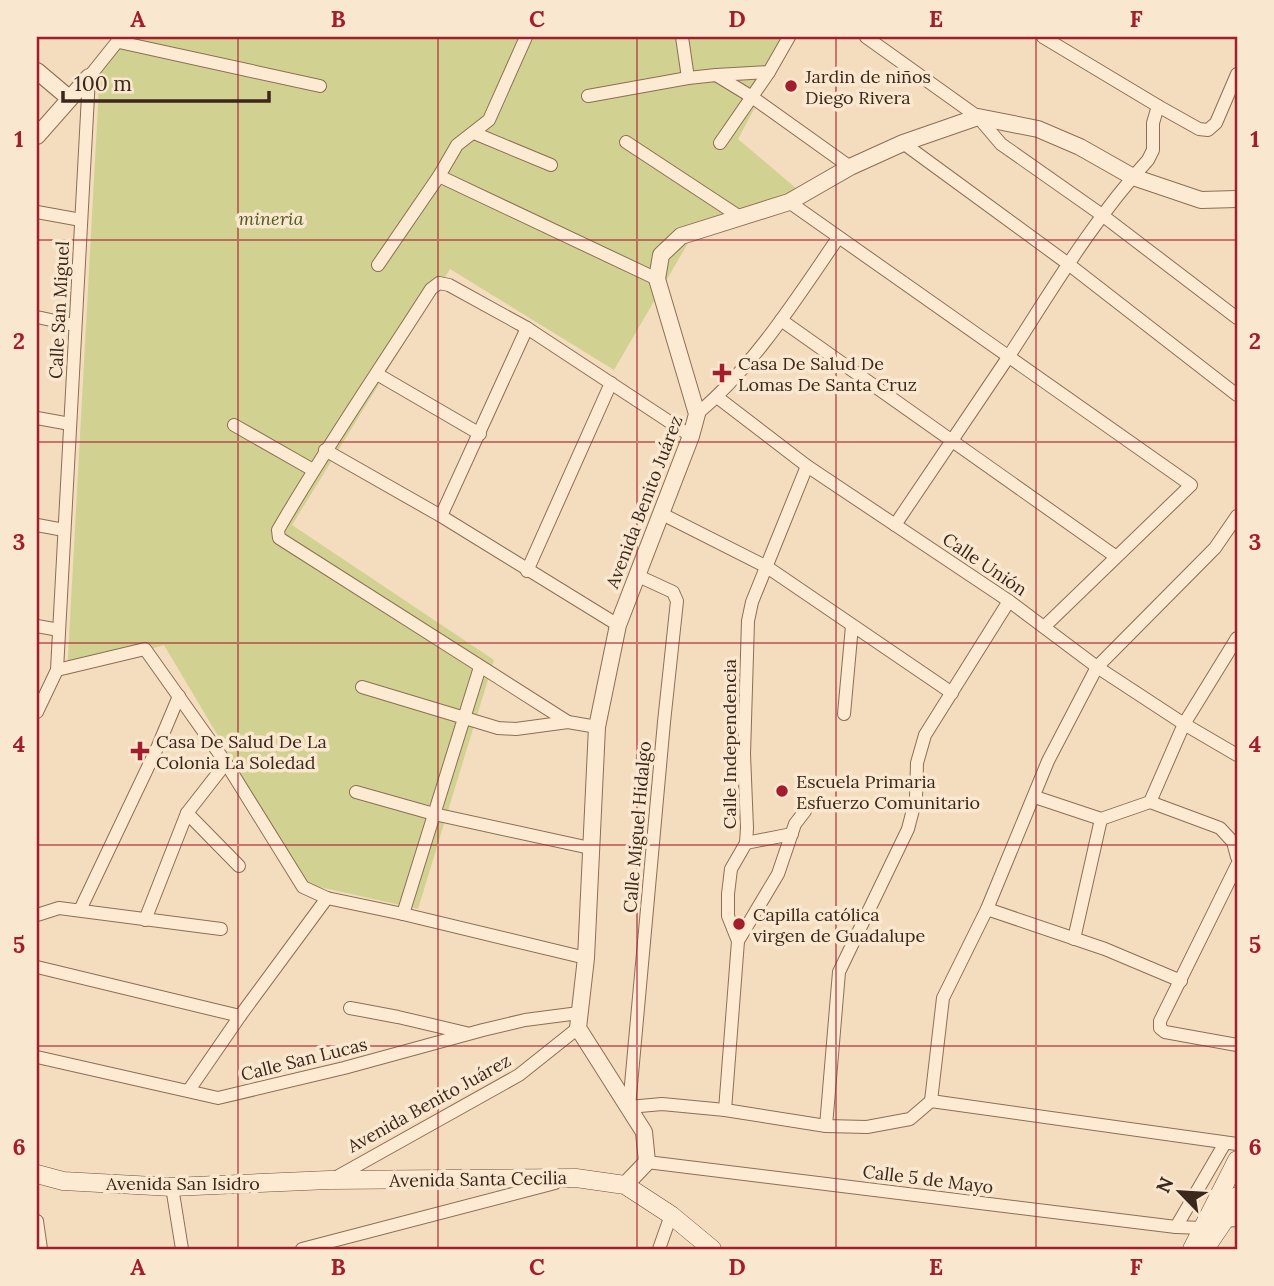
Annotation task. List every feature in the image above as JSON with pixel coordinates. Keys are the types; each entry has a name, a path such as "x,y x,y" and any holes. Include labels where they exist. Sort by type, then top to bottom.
{"main road":[{"path":"1192,1249 1237,1160"},
{"name":"Avenida San Isidro","path":"37,1174 63,1181 173,1187 329,1180"},
{"name":"Avenida Santa Cecilia","path":"329,1180 576,1178 625,1185"},
{"path":"625,1185 671,1215 712,1249"},
{"path":"1205,1249 1231,1221 1237,1196"}],"street":[{"path":"378,265 457,145 489,120 526,37"},
{"path":"682,37 688,78"},
{"path":"720,143 769,72 789,37"},
{"path":"866,37 978,117 1001,144 1102,215 1237,318"},
{"path":"1043,37 1158,106 1199,128 1209,130 1216,123 1237,74"},
{"path":"37,136 120,39 320,86"},
{"path":"37,71 69,98"},
{"path":"588,96 688,78 769,72"},
{"path":"716,75 752,97 850,167"},
{"name":"Calle San Miguel","path":"57,670 89,77"},
{"path":"895,525 1067,263 1102,215 1148,160 1153,149 1153,123 1158,106"},
{"path":"439,176 657,279 661,255 681,236 789,202 850,167 903,142 978,117 1038,129 1080,147 1133,177 1201,200 1237,199"},
{"path":"474,133 551,164"},
{"path":"626,142 740,217"},
{"path":"903,142 1067,263 1237,395"},
{"path":"789,202 1191,485 1045,626"},
{"path":"37,212 81,220"},
{"path":"697,414 717,397 781,320 838,238"},
{"name":"Avenida Benito Juárez","path":"329,1180 519,1075 578,1021 586,958 597,727 618,625 697,414 657,279"},
{"path":"568,723 279,538 278,530 325,450 431,289 439,283 449,285 527,328 691,436"},
{"path":"37,317 74,325"},
{"path":"781,320 1115,556"},
{"path":"441,516 527,328"},
{"path":"377,374 480,434"},
{"path":"527,571 611,383"},
{"name":"Calle Unión","path":"717,397 807,466 1009,601 1097,667 1237,755"},
{"path":"37,418 70,424"},
{"path":"234,425 313,470"},
{"path":"325,450 441,516 618,625"},
{"name":"Calle Independencia","path":"725,1111 738,941 729,916 728,894 731,869 746,843 744,754 748,621 752,602 807,466"},
{"path":"660,513 766,567 952,693"},
{"path":"629,1107 662,1104 826,1126 867,1127 910,1119 931,1101 943,998 987,909 1048,761 1097,667 1215,548 1237,516"},
{"path":"37,524 64,530"},
{"name":"Calle Miguel Hidalgo","path":"629,1107 677,601 673,592 636,575"},
{"path":"826,1126 839,972 908,829 916,798 917,763 925,735 1009,601"},
{"path":"37,626 59,630"},
{"path":"844,714 852,626"},
{"path":"1150,802 1184,724 1233,655 1237,638"},
{"path":"37,712 57,670 145,649 226,763 303,887 327,898 586,958"},
{"path":"404,914 480,667"},
{"path":"362,687 464,719 516,729 568,723 597,727"},
{"path":"80,910 179,696"},
{"path":"145,920 187,813 226,763"},
{"path":"356,792 434,814 590,848"},
{"path":"1035,797 1101,819 1150,802 1220,828 1233,842 1237,857"},
{"path":"738,941 778,874 795,824 805,811"},
{"path":"187,813 239,866"},
{"path":"1074,939 1101,819"},
{"path":"746,843 792,834"},
{"path":"1237,865 1160,1021 1160,1028 1165,1032 1237,1045"},
{"path":"189,1090 327,898"},
{"path":"37,915 59,908 220,929"},
{"path":"987,909 1105,949 1181,981"},
{"path":"37,967 240,1016"},
{"path":"350,1008 468,1034"},
{"name":"Calle San Lucas","path":"37,1058 218,1098 344,1069 525,1020 578,1021"},
{"path":"578,1021 643,1132 647,1162 625,1185"},
{"path":"931,1101 1231,1143 1176,1227"},
{"name":"Calle 5 de Mayo","path":"647,1162 1176,1227 1204,1228"},
{"path":"302,1249 576,1178"},
{"path":"173,1187 182,1249"},
{"path":"659,1249 671,1215"},
{"path":"37,1221 41,1249"},
{"path":"1204,1228 1231,1221"}],"green space":[{"name":"mineria","path":"127,37 793,37 738,139 804,195 698,226 614,370 450,269 292,525 494,660 418,909 306,884 164,645 67,675 100,68"}],"place":[{"name":"Jardin de niños Diego Rivera","path":"791,86"},
{"name":"Casa De Salud De Lomas De Santa Cruz","path":"722,373"},
{"name":"Casa De Salud De La Colonia La Soledad","path":"140,751"},
{"name":"Escuela Primaria Esfuerzo Comunitario","path":"782,791"},
{"name":"Capilla católica virgen de Guadalupe","path":"739,924"}]}
